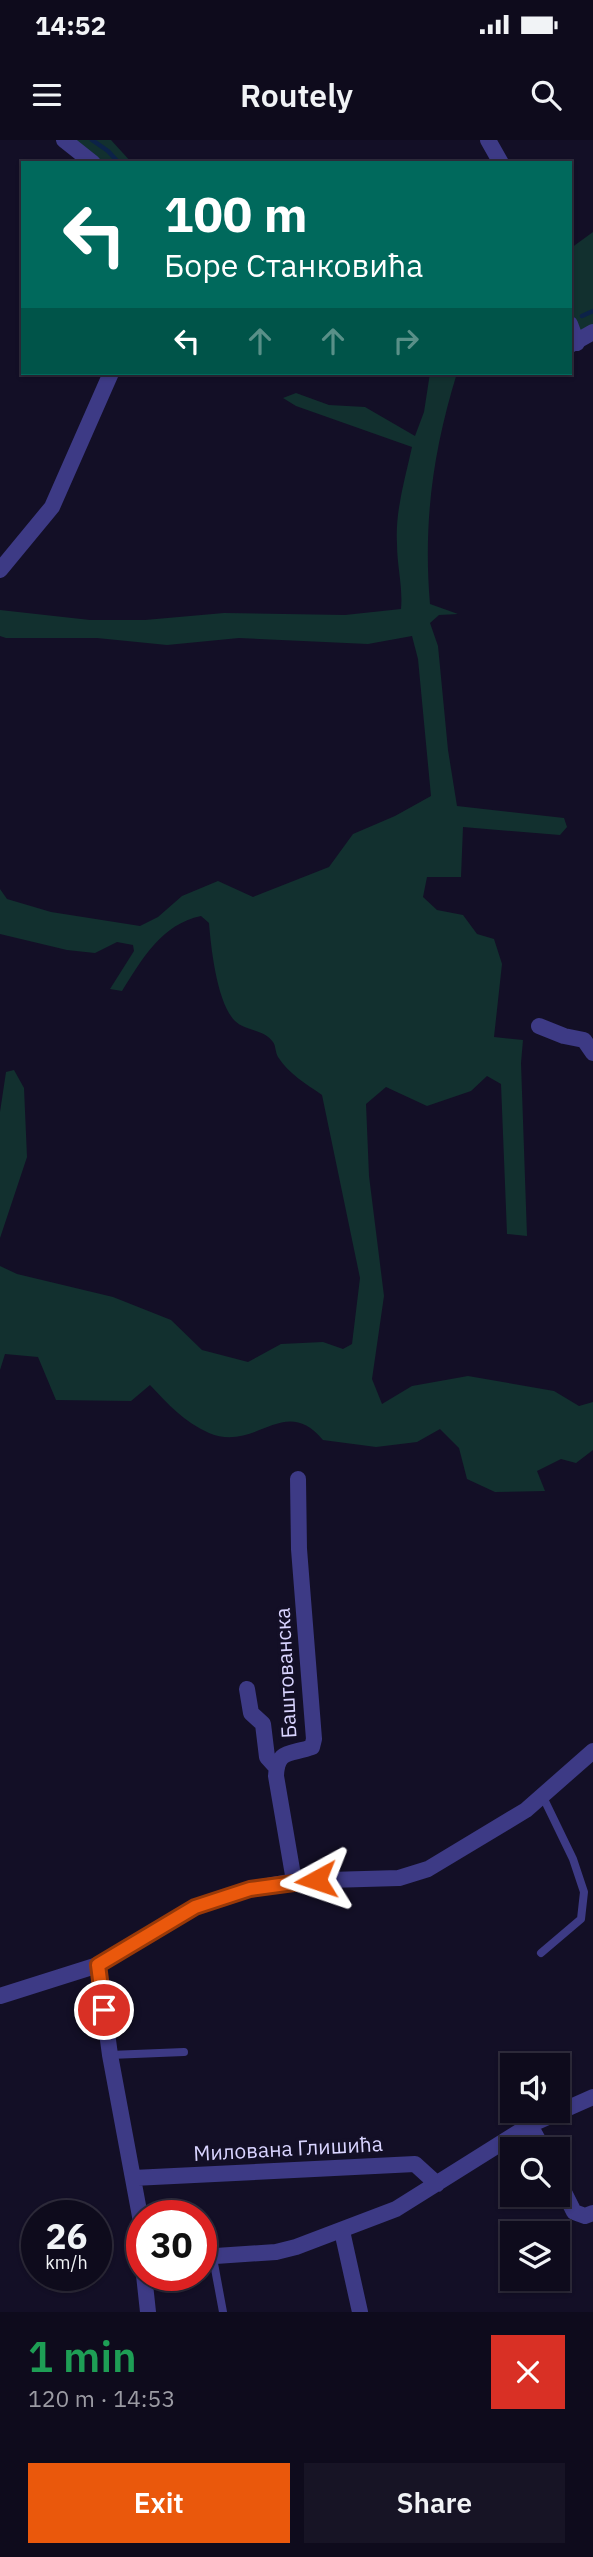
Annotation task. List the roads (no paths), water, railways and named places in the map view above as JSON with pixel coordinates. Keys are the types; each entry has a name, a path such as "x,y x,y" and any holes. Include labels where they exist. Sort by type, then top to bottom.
{"street":[{"path":"64,140 90,161"},
{"path":"488,140 500,161"},
{"path":"574,344 593,332"},
{"path":"0,570 51,507 110,375"},
{"path":"539,1026 584,1040 593,1053"},
{"name":"Баштованска","path":"295,1881 276,1768 283,1755 312,1748 314,1739 299,1549 298,1479"},
{"path":"247,1689 251,1713 263,1724 267,1757 276,1768"},
{"path":"0,1996 98,1965 195,1907 250,1889 295,1881 399,1878 428,1869 496,1829 543,1797 593,1751"},
{"path":"98,1965 110,2055 137,2200"},
{"path":"217,2256 276,2252 342,2231 397,2209 530,2125 593,2097"},
{"path":"530,2125 536,2137"},
{"name":"Милована Глишића","path":"133,2178 415,2164 438,2184"},
{"path":"570,2206 573,2212 585,2216 593,2213"},
{"path":"342,2231 360,2312"},
{"path":"146,2291 148,2312"}],"lane":[{"path":"541,1953 581,1919 584,1892 573,1859 543,1797"},
{"path":"110,2055 184,2052"},
{"path":"217,2291 223,2312"}],"waterway":[{"path":"92,140 117,161"},
{"path":"582,316 593,311"}]}
